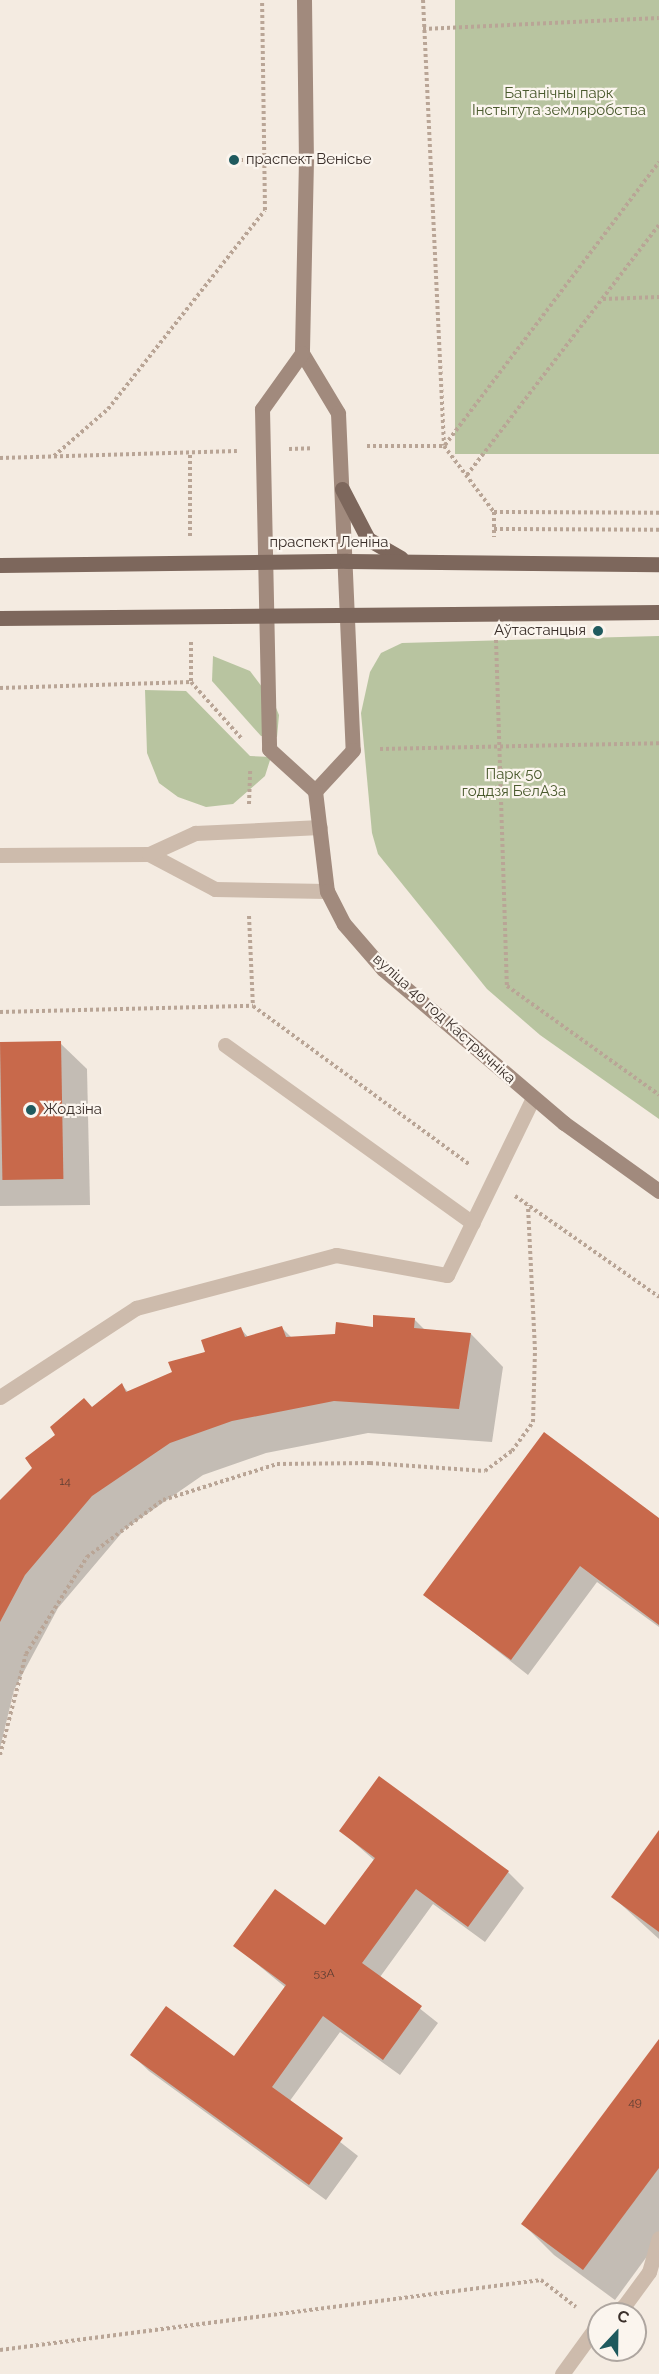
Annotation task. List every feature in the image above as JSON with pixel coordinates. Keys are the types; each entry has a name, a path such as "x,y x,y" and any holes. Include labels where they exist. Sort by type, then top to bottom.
{"main road":[{"path":"302,353 262,409 269,749 315,791 352,750 347,561 338,413 302,353 306,159 304,0"},
{"path":"342,489 368,539 409,562"},
{"name":"праспект Леніна","path":"0,565 347,561 659,564"},
{"path":"0,618 348,613 659,612"},
{"name":"вуліца 40 год Кастрычніка","path":"315,791 327,891 344,924 383,969 533,1098 659,1191"}],"lane":[{"path":"0,855 149,854 195,833 320,827"},
{"path":"149,854 215,890 327,891"},
{"path":"225,1045 473,1223"},
{"path":"0,1397 136,1308 336,1255 447,1275 533,1098"},
{"path":"628,2302 654,2276 659,2238"},
{"path":"562,2374 587,2340"}],"path":[{"path":"54,456 108,409 266,210 262,0"},
{"path":"423,0 444,446 494,512 659,513"},
{"path":"423,29 659,18"},
{"path":"234,160 306,159"},
{"path":"444,446 658,164"},
{"path":"467,476 659,225"},
{"path":"602,299 659,297"},
{"path":"0,458 340,446 444,446"},
{"path":"494,529 659,530"},
{"path":"190,615 192,682 243,740"},
{"path":"0,688 192,682"},
{"path":"352,750 659,742"},
{"path":"499,746 507,986 659,1095"},
{"path":"0,1012 253,1006 352,1082"},
{"path":"0,1755 26,1654 87,1557 162,1500 277,1464 370,1463 485,1471 512,1451 533,1422 528,1205"},
{"path":"0,2350 540,2280 587,2314"}],"green space":[{"name":"Батанічны парк Інстытута земляробства","path":"455,0 659,0 659,454 455,454"},
{"name":"Парк 50 годдзя БелАЗа","path":"659,636 659,1119 540,1035 487,989 378,854 372,833 361,713 370,672 381,653 402,643"},
{"path":"213,656 250,671 274,703 279,715 277,737 261,736 212,681"},
{"path":"145,690 186,691 250,756 271,757 265,776 233,804 206,807 178,797 159,783 147,753"}],"building":[{"name":"Жодзіна","path":"61,1041 63,1179 2,1180 0,1042"},
{"path":"373,1315 415,1318 414,1328 471,1333 459,1409 334,1401 232,1421 170,1443 92,1496 25,1575 0,1622 0,1500 32,1468 25,1458 55,1435 50,1427 84,1398 92,1407 122,1383 126,1392 172,1372 168,1362 205,1352 201,1340 241,1327 245,1337 282,1326 286,1337 335,1334 336,1322 373,1327"},
{"path":"544,1432 659,1518 659,1625 580,1566 511,1660 423,1595"},
{"path":"379,1776 509,1871 468,1927 416,1889 362,1963 422,2006 383,2060 323,2016 272,2087 343,2138 309,2185 130,2055 166,2006 234,2056 286,1985 233,1946 275,1889 325,1925 375,1858 339,1831"},
{"path":"659,1830 659,1932 611,1897"},
{"path":"659,2039 659,2168 583,2270 521,2224"}],"place":[{"name":"праспект Венісье","path":"234,160"},
{"name":"Аўтастанцыя","path":"598,631"},
{"name":"Жодзіна","path":"31,1110"}]}
